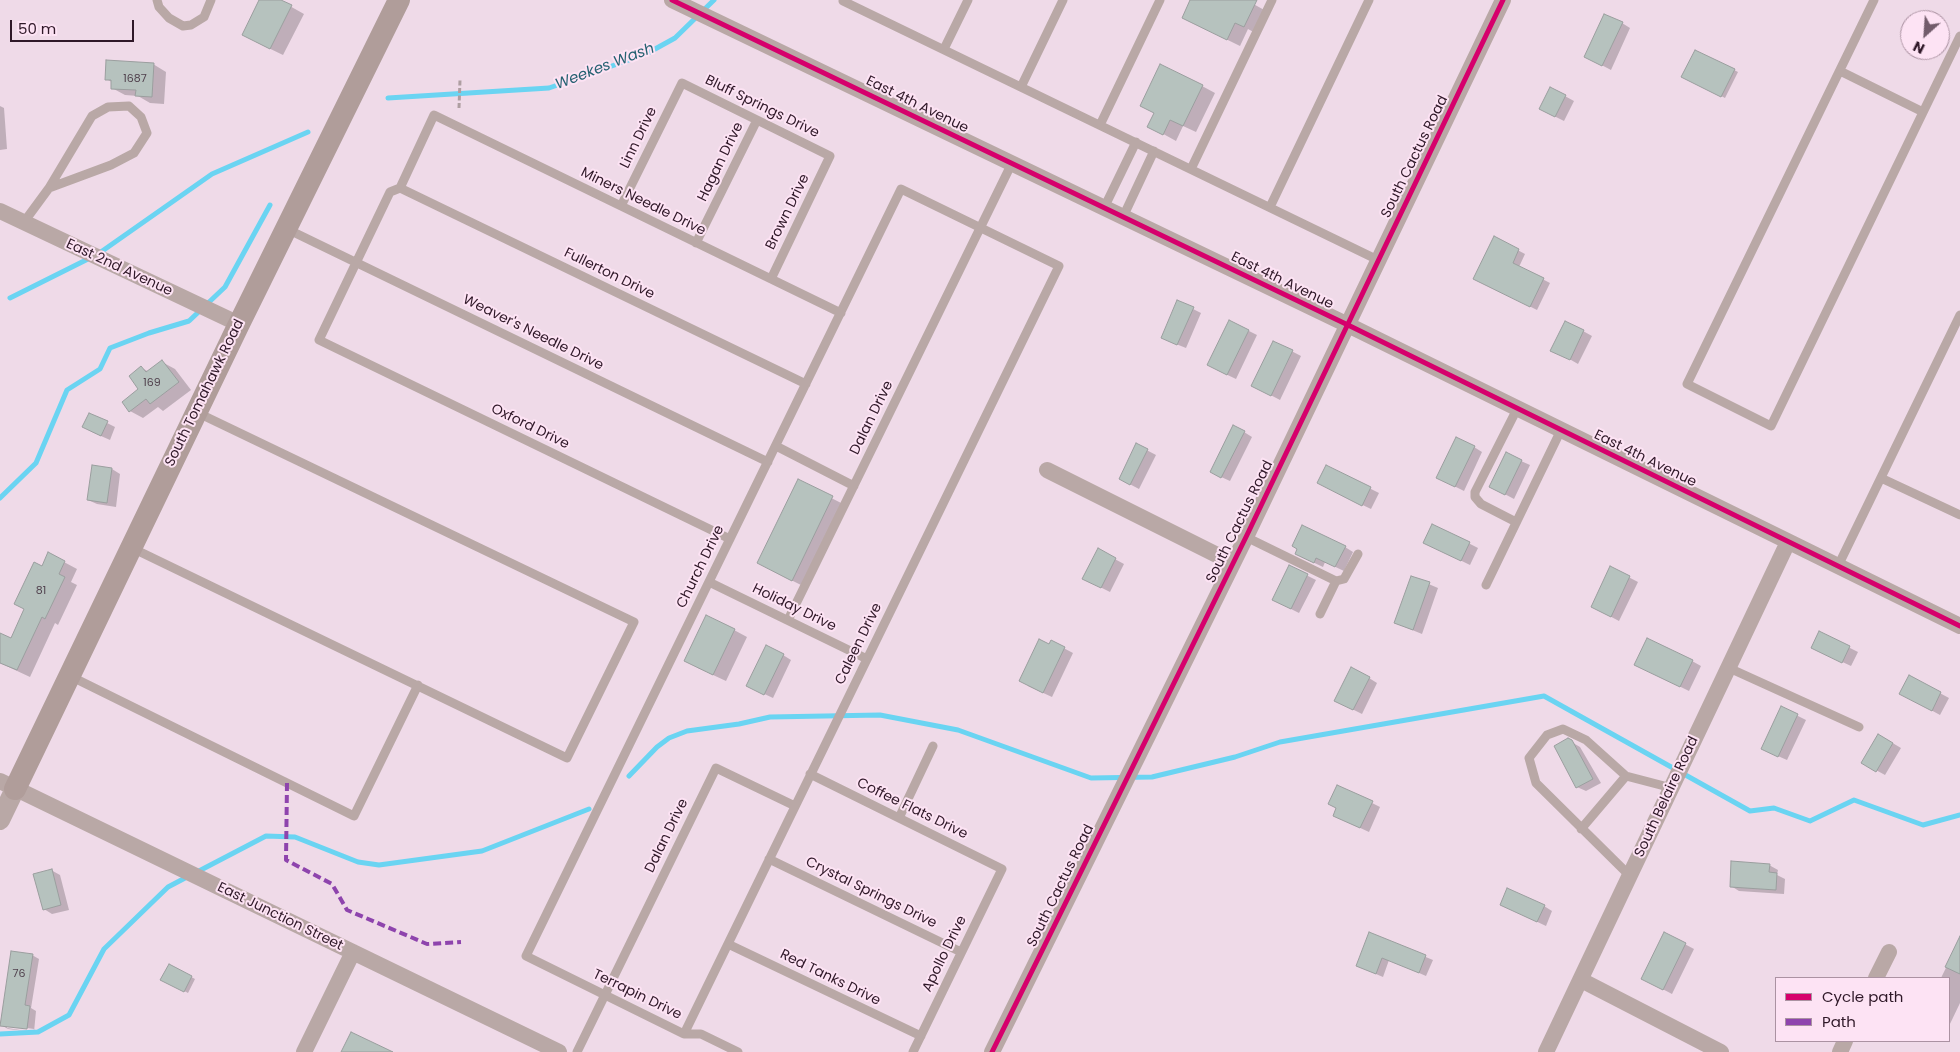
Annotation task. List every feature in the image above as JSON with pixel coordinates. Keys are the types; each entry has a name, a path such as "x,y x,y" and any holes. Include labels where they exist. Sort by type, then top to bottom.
{"main road":[{"name":"South Tomahawk Road","path":"8,785 69,676 130,547 399,0"}],"street":[{"name":"East 4th Avenue","path":"672,0 1348,325 1960,626"},
{"name":"South Cactus Road","path":"992,1052 1246,537 1503,0"},
{"name":"East 2nd Avenue","path":"2,216 24,222 239,324"},
{"path":"1047,470 1233,563"},
{"name":"South Belaire Road","path":"1546,1052 1788,542"},
{"path":"0,820 8,785"},
{"name":"East Junction Street","path":"8,785 559,1052"},
{"path":"304,1052 353,952"},
{"path":"1876,977 1888,952"},
{"path":"1581,980 1721,1052"}],"lane":[{"path":"157,0 159,7 169,18 183,26 191,25 204,17 211,0"},
{"path":"944,49 968,0"},
{"path":"1021,87 1063,0"},
{"path":"1100,125 1160,0"},
{"path":"1191,169 1272,0"},
{"path":"1270,207 1369,0"},
{"path":"1874,0 1688,384 1771,426 1960,36"},
{"path":"844,1 857,3 1021,87 1378,260"},
{"path":"1840,71 1923,112"},
{"name":"Bluff Springs Drive","path":"682,83 830,156"},
{"name":"Linn Drive","path":"621,206 682,83"},
{"path":"24,222 49,188 92,116 108,107 128,106 141,118 147,133 134,153 111,165 49,188"},
{"name":"Miners Needle Drive","path":"400,188 434,115 840,314"},
{"name":"Hagan Drive","path":"696,242 757,120"},
{"path":"1104,208 1136,142"},
{"path":"1123,217 1154,151"},
{"name":"Brown Drive","path":"771,279 830,156"},
{"name":"Dalan Drive","path":"788,620 1012,163"},
{"path":"356,263 390,192 400,188"},
{"name":"Fullerton Drive","path":"400,188 806,384"},
{"name":"Church Drive","path":"526,956 902,189 980,227"},
{"name":"Caleen Drive","path":"684,1034 1059,266 980,227"},
{"name":"Weaver's Needle Drive","path":"286,229 768,462"},
{"name":"Oxford Drive","path":"356,263 319,340 730,539"},
{"path":"1838,566 1960,315"},
{"path":"1516,522 1481,504 1475,497 1475,492 1517,408"},
{"path":"130,547 567,758 634,622 196,412"},
{"path":"1486,585 1561,430"},
{"path":"776,446 854,486"},
{"path":"1881,478 1960,515"},
{"path":"1246,537 1336,581 1344,579 1358,554"},
{"path":"1320,614 1336,581"},
{"name":"Holiday Drive","path":"709,582 866,659"},
{"path":"1728,668 1859,727"},
{"path":"69,676 354,816 418,685"},
{"path":"1630,876 1536,783 1530,758 1547,735 1563,729 1586,740 1626,776 1672,788"},
{"path":"898,818 933,746"},
{"name":"Dalan Drive","path":"605,995 716,768 795,806"},
{"name":"Coffee Flats Drive","path":"810,774 1002,868"},
{"path":"1581,828 1626,776"},
{"name":"Crystal Springs Drive","path":"769,859 962,952"},
{"name":"Apollo Drive","path":"913,1052 1002,868"},
{"name":"Red Tanks Drive","path":"728,944 921,1036"},
{"name":"Terrapin Drive","path":"526,956 684,1034 701,1034 738,1052"},
{"path":"577,1052 605,995"}],"path":[{"path":"459,108 460,80"}],"building":[{"path":"259,0 281,0 292,5 270,49 242,35"},
{"path":"1190,0 1257,0 1244,27 1235,23 1227,40 1182,18"},
{"path":"1604,14 1623,22 1602,66 1584,57"},
{"path":"1695,50 1735,69 1721,97 1681,77"},
{"path":"106,60 154,63 152,97 135,96 136,90 111,89 111,80 105,80"},
{"path":"1160,64 1203,85 1183,126 1170,120 1163,135 1147,127 1154,113 1140,106"},
{"path":"1550,87 1566,95 1555,117 1539,109"},
{"path":"1494,236 1519,249 1513,263 1544,278 1530,307 1473,279"},
{"path":"1177,300 1194,307 1177,345 1161,338"},
{"path":"1229,320 1249,330 1227,375 1207,365"},
{"path":"1565,321 1584,330 1570,360 1550,351"},
{"path":"1273,341 1293,350 1271,396 1251,386"},
{"path":"162,360 179,382 150,404 146,399 129,412 122,402 138,389 129,376 141,366 146,372"},
{"path":"89,413 108,421 101,436 82,427"},
{"path":"1233,425 1245,431 1221,478 1210,472"},
{"path":"1456,437 1475,446 1455,487 1436,478"},
{"path":"1136,443 1148,449 1130,485 1119,479"},
{"path":"1506,452 1522,460 1505,495 1489,487"},
{"path":"92,465 112,468 107,503 87,500"},
{"path":"1326,465 1371,487 1362,506 1317,483"},
{"path":"798,479 833,496 792,581 757,563"},
{"path":"1432,524 1470,542 1461,561 1423,543"},
{"path":"1302,525 1346,546 1335,567 1316,558 1314,563 1295,554 1297,549 1292,546"},
{"path":"1098,548 1116,558 1101,588 1082,579"},
{"path":"48,552 65,561 59,574 65,577 45,619 42,617 17,670 0,663 0,633 11,638 24,609 14,604 34,562 42,566"},
{"path":"1289,565 1308,574 1291,609 1272,600"},
{"path":"1610,566 1630,576 1611,617 1591,607"},
{"path":"1411,576 1430,582 1413,630 1394,623"},
{"path":"706,615 735,629 713,675 684,661"},
{"path":"1819,631 1850,646 1842,663 1811,648"},
{"path":"1647,638 1693,660 1680,687 1634,665"},
{"path":"1039,639 1049,644 1051,640 1065,647 1043,693 1019,681"},
{"path":"766,645 784,654 764,695 746,686"},
{"path":"1351,667 1370,677 1353,710 1334,701"},
{"path":"1909,675 1941,692 1932,711 1899,694"},
{"path":"1781,706 1798,714 1778,757 1761,749"},
{"path":"1878,734 1893,743 1876,772 1861,763"},
{"path":"1568,738 1572,740 1593,779 1576,788 1554,746"},
{"path":"1337,785 1373,801 1360,828 1333,816 1336,808 1328,804"},
{"path":"1731,861 1770,864 1769,872 1777,873 1776,890 1730,887"},
{"path":"52,869 61,905 43,910 33,874"},
{"path":"1507,888 1545,905 1537,922 1500,905"},
{"path":"1369,932 1426,955 1419,973 1382,958 1376,974 1356,966"},
{"path":"1664,932 1686,943 1663,990 1641,979"},
{"path":"1960,936 1960,974 1945,967"},
{"path":"11,951 33,954 25,1005 30,1006 27,1029 0,1026"},
{"path":"169,964 192,976 184,992 160,980"},
{"path":"351,1032 393,1052 341,1052"}],"waterway":[{"name":"Weekes Wash","path":"388,98 549,88 646,54 675,38 714,0"},
{"path":"98,254 212,174 308,132"},
{"name":"Weekes Wash","path":"0,498 36,463 67,390 100,369 110,348 149,333 189,321 225,287 270,205"},
{"path":"10,298 90,258"},
{"path":"629,776 657,747 669,738 687,731 739,724 770,717 880,715 958,730 1091,778 1152,777 1235,757 1280,742 1544,696 1750,811 1774,808 1810,821 1854,800 1923,825 1960,815"},
{"path":"197,872 266,836 295,837 358,862 379,865 482,851 589,809"},
{"path":"0,1034 38,1032 69,1015 104,949 168,887 187,877"}],"marked path":[{"path":"287,783 286,860 332,884 347,910 427,944 461,942"}],"cycle path":[{"path":"672,0 1348,325 1960,626"},
{"path":"992,1052 1246,537 1503,0"}]}
